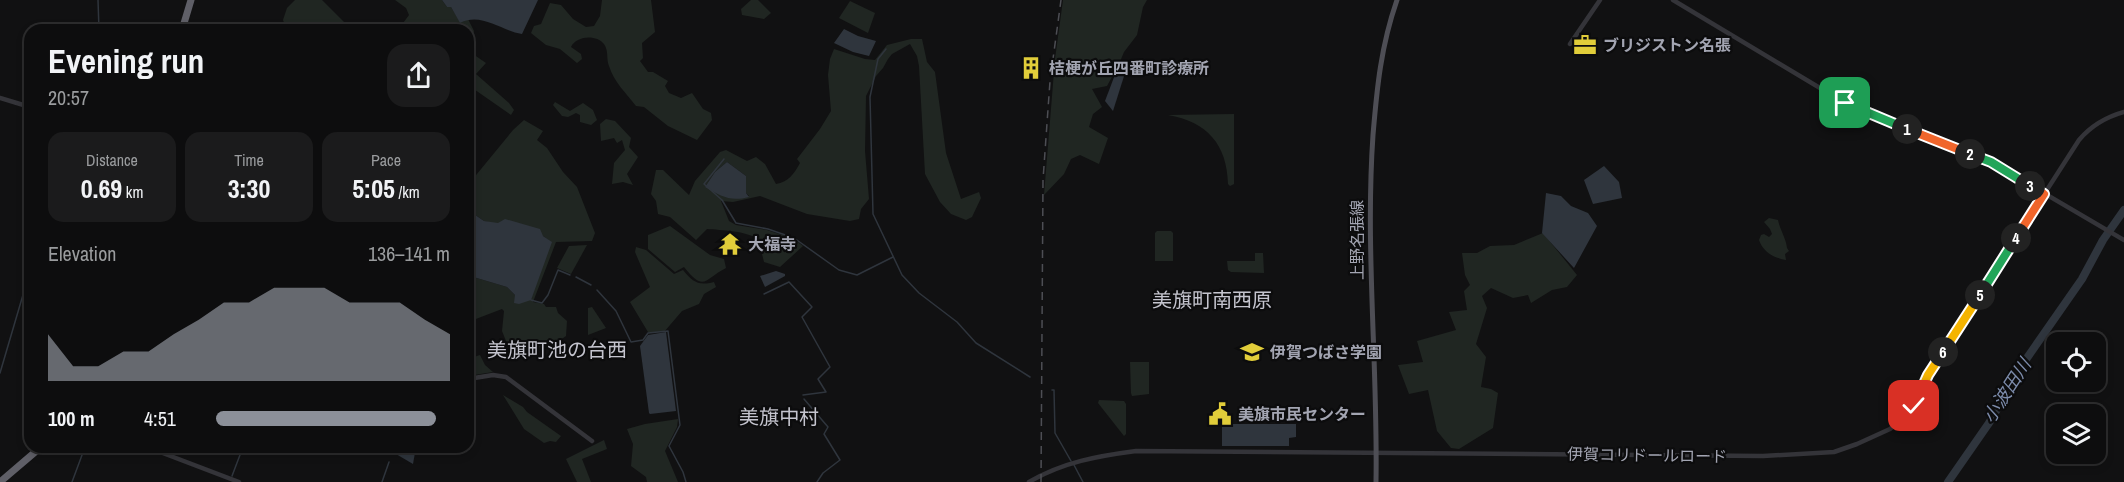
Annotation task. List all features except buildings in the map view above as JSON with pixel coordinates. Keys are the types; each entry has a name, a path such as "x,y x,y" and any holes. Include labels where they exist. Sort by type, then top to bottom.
{"highway":[{"path":"184,24 191,0"},
{"path":"2,480 34,453"}],"main road":[{"name":"上野名張線","path":"1376,482 1370,247 1371,166 1381,59 1396,0"}],"street":[{"path":"1570,44 1600,0"},
{"path":"1673,0 1845,103 1991,162 2124,240"},
{"path":"0,98 24,105"},
{"name":"伊賀コリドールロード","path":"1029,482 1073,462 1136,451 1763,456 1826,454 1844,450 1890,429 1908,414 1918,399 1928,375 2085,133 2110,115 2124,112"},
{"path":"474,378 493,375 506,377 592,441"},
{"path":"163,453 239,482"}],"shaded area":[{"path":"295,0 322,0 346,24 285,24 283,20 287,8"},
{"path":"395,0 442,0 447,7 451,7 460,22 468,19 470,24 402,24 409,15 406,8"},
{"path":"442,0 538,0 522,34 484,21 468,20 460,23 451,7 447,7"},
{"path":"602,0 651,0 655,32 642,43 643,58 640,61 648,72 653,72 668,81 665,86 669,93 681,98 692,93 703,109 711,113 712,120 697,140 668,126 644,107 636,106 614,77 608,63 606,47 600,41 591,38 577,40 571,47 581,54 582,59 577,63 560,49 546,45 531,33 534,26 541,24 550,3 561,5 573,19 586,27 594,26 600,16"},
{"path":"751,0 758,0 771,13 764,19 742,15 741,9"},
{"path":"1063,0 1147,0 1143,7 1137,35 1124,52 1107,86 1092,89 1102,107 1093,114 1089,127 1108,138 1099,164 1080,155 1071,159 1064,174 1044,195 1055,59"},
{"path":"850,1 875,13 868,33 839,18"},
{"path":"844,29 876,41 869,56 853,52 834,43"},
{"path":"911,39 922,39 927,62 935,72 946,153 961,199 979,192 981,198 972,217 966,220 951,214 940,202 925,174 919,66 917,56 910,44 892,54 876,76 866,96 865,151 869,199 861,209 859,219 850,221 807,214 760,196 733,202 721,201 729,221 736,225 767,230 794,239 803,246 780,267 764,262 762,254 764,248 761,242 754,237 707,229 696,240 670,217 658,214 656,201 651,194 656,170 663,170 689,195 695,181 720,152 726,150 747,161 756,157 765,164 776,184 787,179 800,163 797,159 831,111 828,75 834,49 875,60 887,45","holes":["727,162 746,176 746,193 749,196 705,187 715,172"]},
{"path":"474,55 486,63 476,74 509,103 514,110 511,115 474,89"},
{"path":"1121,70 1125,73 1113,111 1105,101 1116,72"},
{"path":"555,102 570,111 583,103 593,110 597,120 591,125 580,122 580,115 576,113 568,117 562,116 553,105"},
{"path":"1234,114 1234,184 1230,186 1224,157 1212,137 1194,123 1168,115"},
{"path":"606,119 615,121 631,138 629,147 638,157 627,174 633,185 623,182 612,184 614,163 625,150 622,140 617,143 614,138 601,141 600,124"},
{"path":"524,120 543,131 537,140 547,148 563,172 577,187 595,233 592,241 556,242 533,302 544,304 546,307 556,307 558,313 567,321 566,336 557,342 527,352 522,345 508,346 502,331 504,311 502,309 474,320 474,277 507,287 515,295 551,242 543,236 484,221 474,214 474,178"},
{"path":"727,162 746,176 746,193 749,197 731,198 705,187 715,172"},
{"path":"1604,166 1619,182 1622,198 1593,204 1584,180"},
{"path":"1546,193 1561,196 1571,206 1588,213 1597,226 1574,268 1542,233"},
{"path":"474,214 484,221 498,223 505,219 540,229 543,236 552,242 531,300 519,304 514,303 515,295 507,287 474,277"},
{"path":"1769,218 1778,220 1789,251 1785,254 1786,260 1770,254 1759,240 1761,235 1769,237 1772,234 1764,222"},
{"path":"670,226 710,255 724,259 726,268 701,282 696,280 684,267 675,272 648,249 648,235"},
{"path":"1157,231 1173,233 1173,261 1155,261 1155,233"},
{"path":"1543,233 1577,275 1567,287 1552,290 1531,303 1528,295 1513,298 1491,288 1482,296 1487,308 1476,344 1486,357 1481,387 1498,393 1493,428 1459,449 1451,448 1437,431 1428,390 1409,394 1398,365 1423,362 1417,341 1456,330 1449,312 1467,310 1464,291 1470,285 1465,275 1462,253 1477,253 1490,246 1514,245"},
{"path":"587,245 571,274 557,268 569,246"},
{"path":"636,247 646,250 674,274 683,270 696,282 704,284 714,282 716,287 704,294 699,304 682,311 664,332 648,332 630,302 650,287 635,252"},
{"path":"1255,253 1263,253 1264,273 1228,270 1227,261 1255,261"},
{"path":"776,271 785,276 765,287 760,276"},
{"path":"592,307 606,328 588,335 588,308"},
{"path":"666,332 676,411 650,414 640,346 648,335"},
{"path":"480,355 485,365 493,372 474,375 474,357"},
{"path":"1130,362 1149,362 1149,394 1132,396"},
{"path":"503,395 561,436 556,442 544,443 524,429"},
{"path":"1099,400 1124,401 1126,404 1126,434 1124,436 1098,403"},
{"path":"678,419 677,427 665,451 678,482 647,482 646,477 631,466 633,444 627,429"},
{"path":"1222,424 1296,424 1296,437 1289,438 1289,446 1222,446"},
{"path":"604,440 607,449 582,459 591,482 577,482 566,459"},
{"path":"394,453 415,453 413,464"}],"waterway":[{"path":"98,0 99,24"},
{"path":"886,49 878,59 870,97 873,214 902,275 919,293 957,322 976,343 1030,377"},
{"path":"724,159 704,184 722,200 736,223 768,229 794,238 839,270 857,275 893,257"},
{"name":"小波田川","path":"1948,482 1989,423 2027,358 2082,279 2103,240 2124,210"},
{"path":"531,300 542,303 548,295 558,270 570,275"},
{"path":"576,277 591,285"},
{"path":"764,294 789,282 812,307 802,317 830,367 818,379 826,392 803,395"},
{"path":"597,290 616,311 631,342 643,340 648,333 668,331 680,425 669,446 686,482"},
{"path":"0,373 24,291"},
{"path":"1052,390 1054,390 1055,433 1071,461"},
{"path":"804,399 828,427 824,434 840,460 823,473 817,482"},
{"path":"72,482 83,453"},
{"path":"232,476 241,453"},
{"path":"382,482 389,462"},
{"path":"1074,465 1083,482"}],"railway":[{"path":"1041,482 1043,180 1050,81 1061,0"}],"place":[{"name":"ブリジストン名張","path":"1585,45"},
{"name":"桔梗が丘四番町診療所","path":"1031,68"},
{"name":"大福寺","path":"730,244"},
{"name":"伊賀つばさ学園","path":"1252,352"},
{"name":"美旗市民センター","path":"1220,414"}],"district":[{"name":"美旗町南西原","path":"1212,300"},
{"name":"美旗町池の台西","path":"557,350"},
{"name":"美旗中村","path":"779,417"}],"route":[{"path":"1845,103 1991,162 2044,194 1928,375 1914,406"}]}
